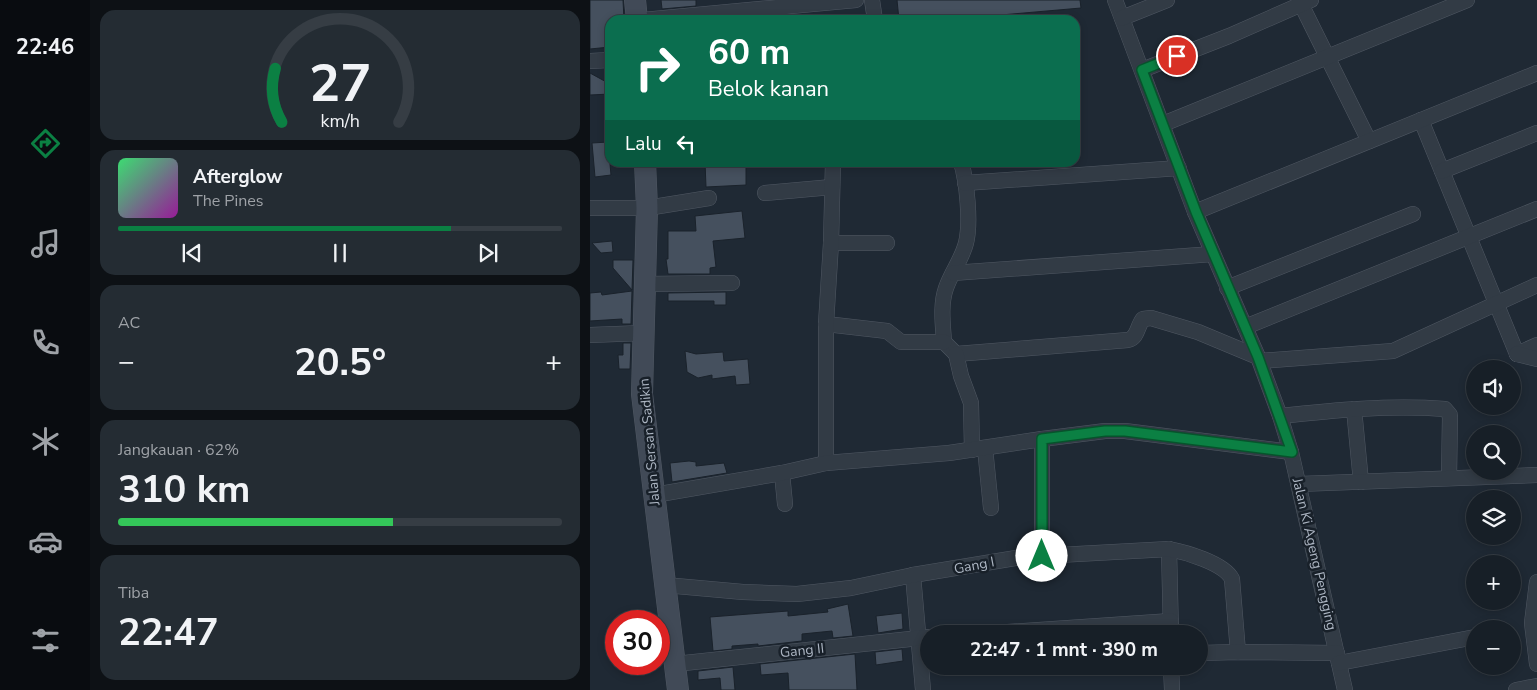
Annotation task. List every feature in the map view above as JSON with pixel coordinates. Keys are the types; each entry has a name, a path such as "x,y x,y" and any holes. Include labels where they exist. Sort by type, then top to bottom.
{"main road":[{"path":"635,0 636,15"},
{"name":"Jalan Sersan Sadikin","path":"645,167 642,394 678,690"}],"street":[{"path":"696,15 856,0"},
{"path":"872,0 874,15"},
{"name":"Jalan Ki Ageng Pengging","path":"1115,0 1196,212 1259,359 1280,416 1292,452 1345,690"},
{"path":"1122,18 1167,0"},
{"path":"1163,124 1467,0"},
{"path":"1142,70 1229,36 1304,1 1327,56 1369,141"},
{"path":"590,61 605,60"},
{"path":"1196,212 1537,73"},
{"path":"1421,120 1517,354"},
{"path":"1442,172 1537,132"},
{"path":"826,463 826,324 833,167"},
{"path":"962,167 967,212 966,242 946,288 943,303 944,342 956,354 961,376 971,403 991,508"},
{"path":"965,183 1179,168"},
{"path":"765,193 832,186"},
{"path":"590,208 646,208 709,198"},
{"path":"1245,327 1537,209"},
{"path":"1227,288 1413,214"},
{"path":"831,243 887,243"},
{"path":"953,273 1213,254"},
{"path":"645,284 732,283"},
{"path":"956,354 1128,340 1135,336 1143,319 1151,318 1198,332 1259,359 1393,351 1537,285"},
{"path":"826,324 887,332 901,342 944,342"},
{"path":"590,335 643,333"},
{"path":"1517,354 1537,345"},
{"path":"1517,354 1537,359"},
{"path":"1280,416 1414,407 1446,409 1450,415 1450,478"},
{"path":"1354,410 1360,482"},
{"path":"654,495 782,473 826,463 949,453 1105,431 1125,431 1292,452"},
{"path":"1042,439 1042,556"},
{"path":"782,473 785,504"},
{"path":"1299,484 1537,475"},
{"path":"1169,549 1171,625"},
{"name":"Gang I","path":"665,585 744,592 797,594 851,588 986,562 1042,556 1169,549 1184,552 1222,568 1230,575 1232,579 1238,652"},
{"path":"913,575 922,625"},
{"path":"1537,582 1532,623 1537,664"},
{"name":"Gang II","path":"674,664 920,637"},
{"path":"1208,653 1238,652 1338,658 1466,638"},
{"path":"923,675 923,690"},
{"path":"1171,675 1172,690"},
{"path":"1516,690 1537,686"}],"building":[{"path":"590,0 623,0 624,15 605,15 605,48 590,49"},
{"path":"661,0 696,0 696,6 662,9"},
{"path":"897,0 1080,0 1081,8 1001,15 898,15"},
{"path":"590,73 605,81 605,94 590,95"},
{"path":"605,142 605,167 610,167 611,175 595,177 592,143"},
{"path":"705,167 746,167 746,185 706,187"},
{"path":"742,211 745,238 713,241 716,267 710,268 710,274 668,274 666,259 668,259 668,231 696,231 695,216"},
{"path":"612,241 613,252 601,253 592,243"},
{"path":"613,260 633,260 632,290 613,268"},
{"path":"632,291 631,324 622,324 622,319 590,321 590,293 601,292 602,295"},
{"path":"726,292 726,305 714,305 714,301 668,301 668,293"},
{"path":"623,343 631,343 630,369 619,369 618,355 623,355"},
{"path":"685,351 696,354 723,352 724,361 748,359 750,384 736,385 735,376 712,379 712,375 698,378 687,372"},
{"path":"696,462 696,466 724,463 727,473 672,482 670,463"},
{"path":"848,604 853,636 833,638 832,631 802,634 802,641 758,646 758,644 732,646 732,649 713,651 710,617 788,611 788,616 828,612 827,609"},
{"path":"902,613 903,629 878,633 876,616"},
{"path":"902,649 903,661 876,665 875,652"},
{"path":"855,654 857,690 789,690 788,673 761,675 760,664"},
{"path":"733,667 735,690 721,690 720,678 698,680 698,671"}],"route":[{"path":"1042,556 1042,439 1105,431 1125,431 1292,452 1258,357 1196,212 1142,70 1177,56"}]}
